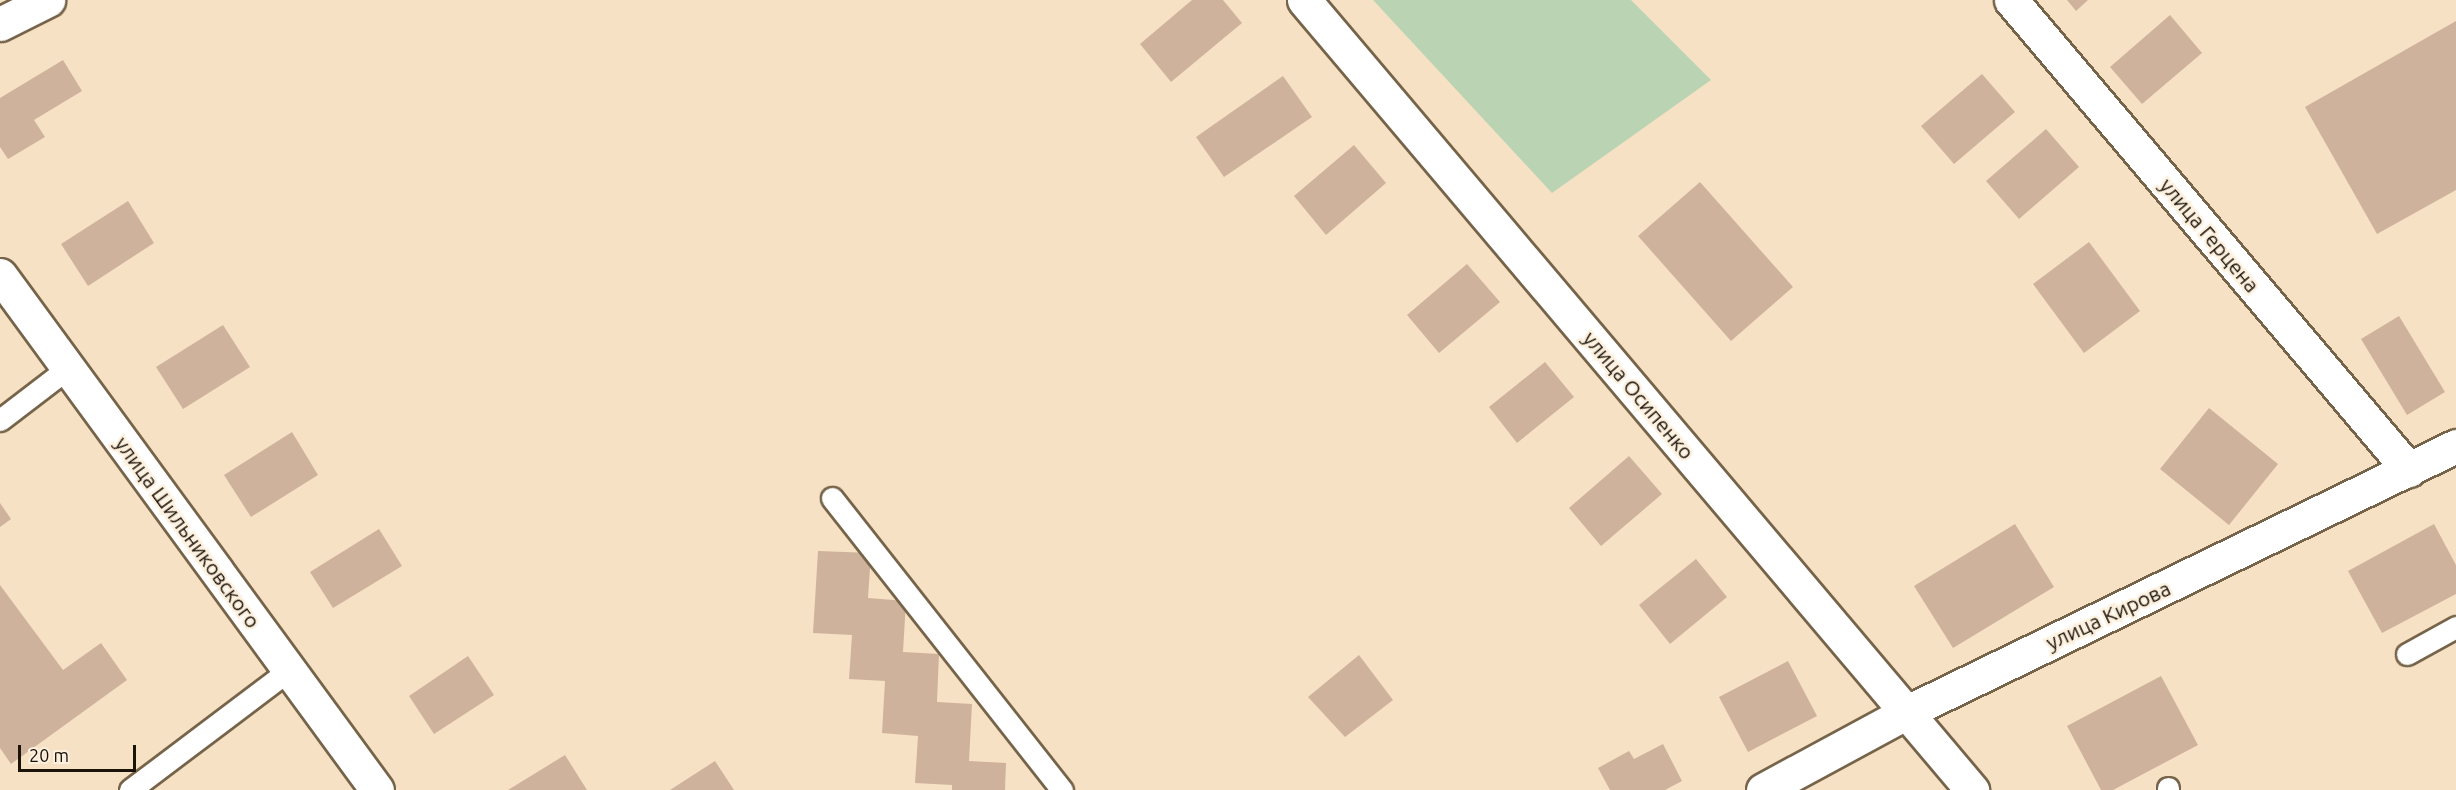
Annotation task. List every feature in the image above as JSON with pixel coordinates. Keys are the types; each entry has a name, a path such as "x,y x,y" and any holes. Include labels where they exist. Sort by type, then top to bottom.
{"street":[{"path":"0,24 48,0"},
{"name":"улица Осипенко","path":"1305,0 1972,790"},
{"name":"улица Герцена","path":"2011,0 2409,470"},
{"name":"улица Шильниковского","path":"0,274 377,790"},
{"name":"улица Кирова","path":"1763,790 1907,712 2456,446"}],"lane":[{"path":"0,420 68,369"},
{"path":"832,498 1062,790"},
{"path":"2407,654 2456,627"},
{"path":"130,790 289,670"}],"green space":[{"path":"1373,0 1631,0 1711,80 1552,193"}],"building":[{"path":"1192,0 1223,0 1242,23 1171,82 1140,44"},
{"path":"2067,0 2088,0 2076,11"},
{"path":"2170,15 2202,53 2142,104 2110,67"},
{"path":"2456,21 2456,190 2377,234 2305,107"},
{"path":"63,60 82,91 34,120 45,137 8,159 0,147 0,98"},
{"path":"1982,74 2015,112 1954,164 1921,126"},
{"path":"1283,76 1312,117 1224,177 1196,137"},
{"path":"2046,129 2079,167 2019,219 1986,181"},
{"path":"1354,145 1386,183 1326,235 1294,196"},
{"path":"1700,182 1793,287 1731,341 1638,236"},
{"path":"128,201 154,243 88,286 61,244"},
{"path":"2089,242 2140,311 2084,353 2033,284"},
{"path":"1467,264 1500,302 1439,353 1407,315"},
{"path":"2399,316 2445,392 2407,415 2361,339"},
{"path":"223,325 250,367 183,409 156,367"},
{"path":"1545,362 1574,397 1517,443 1489,407"},
{"path":"2209,408 2278,464 2229,525 2160,469"},
{"path":"292,432 318,475 251,517 224,475"},
{"path":"1629,456 1662,494 1601,546 1569,508"},
{"path":"0,503 11,519 0,527"},
{"path":"2015,524 2054,587 1953,648 1914,586"},
{"path":"2434,524 2456,565 2456,594 2382,633 2348,571"},
{"path":"379,529 402,566 333,608 310,572"},
{"path":"818,551 871,553 868,598 906,601 903,652 939,654 937,702 972,704 969,761 1006,763 1005,790 952,790 952,785 915,783 918,736 882,733 885,681 849,679 852,635 813,633"},
{"path":"1696,559 1727,597 1670,644 1639,605"},
{"path":"0,585 63,670 101,643 127,680 11,764 0,748"},
{"path":"1359,655 1393,700 1345,737 1308,697"},
{"path":"468,656 494,695 434,734 409,696"},
{"path":"1788,661 1817,716 1748,752 1719,697"},
{"path":"2161,676 2198,745 2113,790 2101,790 2067,726"},
{"path":"1663,744 1682,781 1665,790 1610,790 1598,768 1629,751 1634,759"},
{"path":"565,755 587,790 508,790"},
{"path":"715,761 734,790 670,790"}]}
